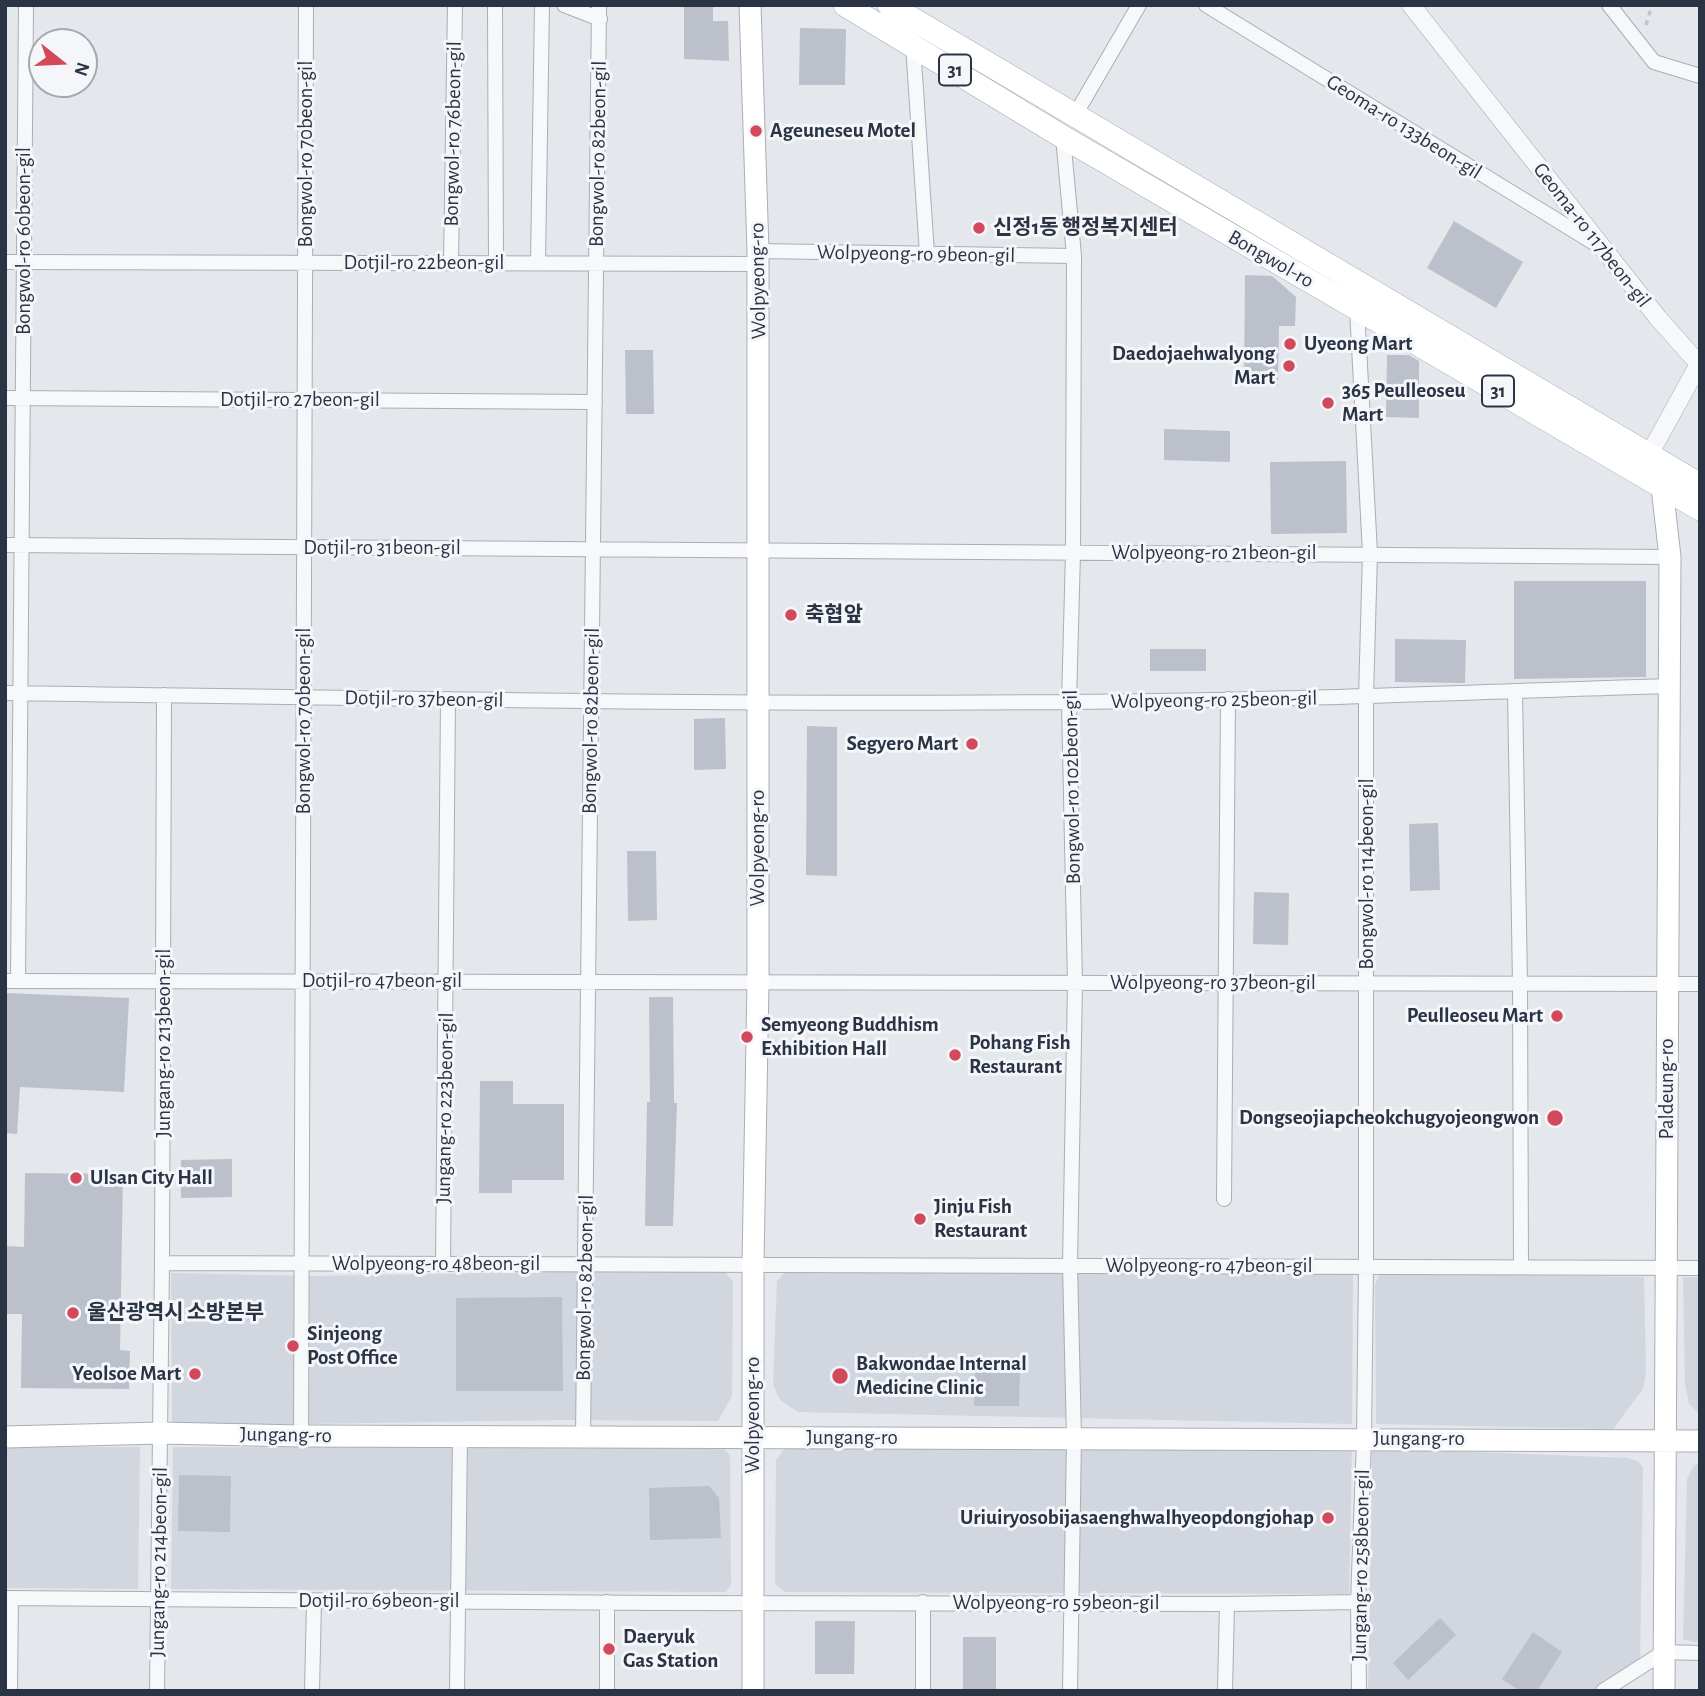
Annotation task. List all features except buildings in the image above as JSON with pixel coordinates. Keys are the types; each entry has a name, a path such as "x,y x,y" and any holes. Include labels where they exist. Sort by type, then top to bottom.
{"main road":[{"name":"Wolpyeong-ro","path":"750,5 758,258 758,982 753,1263 753,1691"},
{"name":"Bongwol-ro","path":"845,5 1063,137 1357,309 1644,463 1662,487 1700,509"},
{"path":"889,5 1130,148 1644,463 1700,485"},
{"path":"1119,170 1084,146 1078,137 1079,133 1087,129 1093,130 1130,148"},
{"name":"Paldeung-ro","path":"1662,487 1670,557 1664,1691"},
{"name":"Jungang-ro","path":"5,1437 161,1433 301,1436 1700,1441"}],"street":[{"name":"Bongwol-ro 60beon-gil","path":"12,981 21,694 26,5"},
{"name":"Bongwol-ro 70beon-gil","path":"301,1436 306,5"},
{"name":"Bongwol-ro 76beon-gil","path":"451,263 455,5"},
{"path":"495,5 496,263"},
{"path":"538,263 542,5"},
{"path":"564,5 600,12"},
{"path":"1075,115 1139,5"},
{"name":"Geoma-ro 133beon-gil","path":"1206,5 1603,249"},
{"name":"Geoma-ro 117beon-gil","path":"1411,5 1658,318 1699,364 1644,463"},
{"path":"1609,5 1654,62 1700,76"},
{"name":"Bongwol-ro 82beon-gil","path":"583,1437 600,12"},
{"path":"913,45 927,254"},
{"name":"Bongwol-ro 102beon-gil","path":"1063,137 1074,256 1073,553 1069,702 1075,983 1070,1265 1074,1438 1070,1691"},
{"name":"Wolpyeong-ro 9beon-gil","path":"758,258 927,254 1074,256"},
{"name":"Dotjil-ro 22beon-gil","path":"5,262 597,264 758,258"},
{"name":"Bongwol-ro 114beon-gil","path":"1357,309 1370,553 1366,697 1364,1439"},
{"name":"Dotjil-ro 27beon-gil","path":"5,398 595,402"},
{"name":"Dotjil-ro 31beon-gil","path":"5,545 758,551"},
{"name":"Wolpyeong-ro 21beon-gil","path":"758,551 1670,557"},
{"name":"Wolpyeong-ro 25beon-gil","path":"758,703 1366,697 1669,686"},
{"path":"1515,691 1521,1267"},
{"name":"Dotjil-ro 37beon-gil","path":"5,693 758,703"},
{"name":"Jungang-ro 213beon-gil","path":"161,1433 164,695"},
{"name":"Jungang-ro 223beon-gil","path":"443,1264 448,699"},
{"path":"1224,1199 1228,699"},
{"name":"Dotjil-ro 47beon-gil","path":"12,981 758,982"},
{"name":"Wolpyeong-ro 37beon-gil","path":"758,982 1700,984"},
{"name":"Wolpyeong-ro 48beon-gil","path":"162,1263 753,1263"},
{"name":"Wolpyeong-ro 47beon-gil","path":"753,1263 1700,1268"},
{"name":"Jungang-ro 214beon-gil","path":"157,1691 161,1433"},
{"path":"457,1691 460,1436"},
{"name":"Jungang-ro 258beon-gil","path":"1359,1691 1358,1602 1364,1439"},
{"path":"8,1598 10,1691"},
{"name":"Dotjil-ro 69beon-gil","path":"8,1598 753,1601"},
{"path":"312,1691 314,1601"},
{"name":"Wolpyeong-ro 59beon-gil","path":"753,1601 1227,1604 1358,1602"},
{"path":"607,1602 607,1691"},
{"path":"923,1602 923,1691"},
{"path":"1225,1691 1227,1604"},
{"path":"1604,1691 1664,1652 1700,1653"}],"shaded area":[{"path":"789,1268 1353,1273 1352,1424 798,1412 780,1400 773,1385 777,1281"},
{"path":"722,1269 733,1281 732,1396 718,1421 566,1420 172,1426 171,1273 311,1276"},
{"path":"1380,1273 1644,1277 1646,1373 1643,1389 1613,1429 1376,1424 1375,1285"},
{"path":"1683,1277 1700,1277 1700,1414 1689,1404 1685,1384"},
{"path":"5,1447 140,1447 138,1589 5,1588"},
{"path":"173,1447 724,1448 730,1456 731,1585 726,1592 171,1589"},
{"path":"785,1448 1352,1448 1349,1594 785,1592 775,1584 776,1460"},
{"path":"1372,1448 1627,1458 1638,1461 1643,1467 1640,1664 1595,1691 1368,1691"},
{"path":"1700,1461 1700,1642 1694,1642 1683,1639 1687,1479 1693,1467"}],"place":[{"name":"Ageuneseu Motel","path":"756,131"},
{"name":"신정1동 행정복지센터","path":"979,228"},
{"name":"Uyeong Mart","path":"1290,344"},
{"name":"Daedojaehwalyong Mart","path":"1289,366"},
{"name":"365 Peulleoseu Mart","path":"1328,403"},
{"name":"축협앞","path":"791,615"},
{"name":"Segyero Mart","path":"972,744"},
{"name":"Peulleoseu Mart","path":"1557,1016"},
{"name":"Semyeong Buddhism Exhibition Hall","path":"747,1037"},
{"name":"Pohang Fish Restaurant","path":"955,1055"},
{"name":"Dongseojiapcheokchugyojeongwon","path":"1555,1118"},
{"name":"Ulsan City Hall","path":"76,1178"},
{"name":"Jinju Fish Restaurant","path":"920,1219"},
{"name":"울산광역시 소방본부","path":"73,1313"},
{"name":"Sinjeong Post Office","path":"293,1346"},
{"name":"Yeolsoe Mart","path":"195,1374"},
{"name":"Bakwondae Internal Medicine Clinic","path":"840,1376"},
{"name":"Uriuiryosobijasaenghwalhyeopdongjohap","path":"1328,1518"},
{"name":"Daeryuk Gas Station","path":"609,1649"}]}
